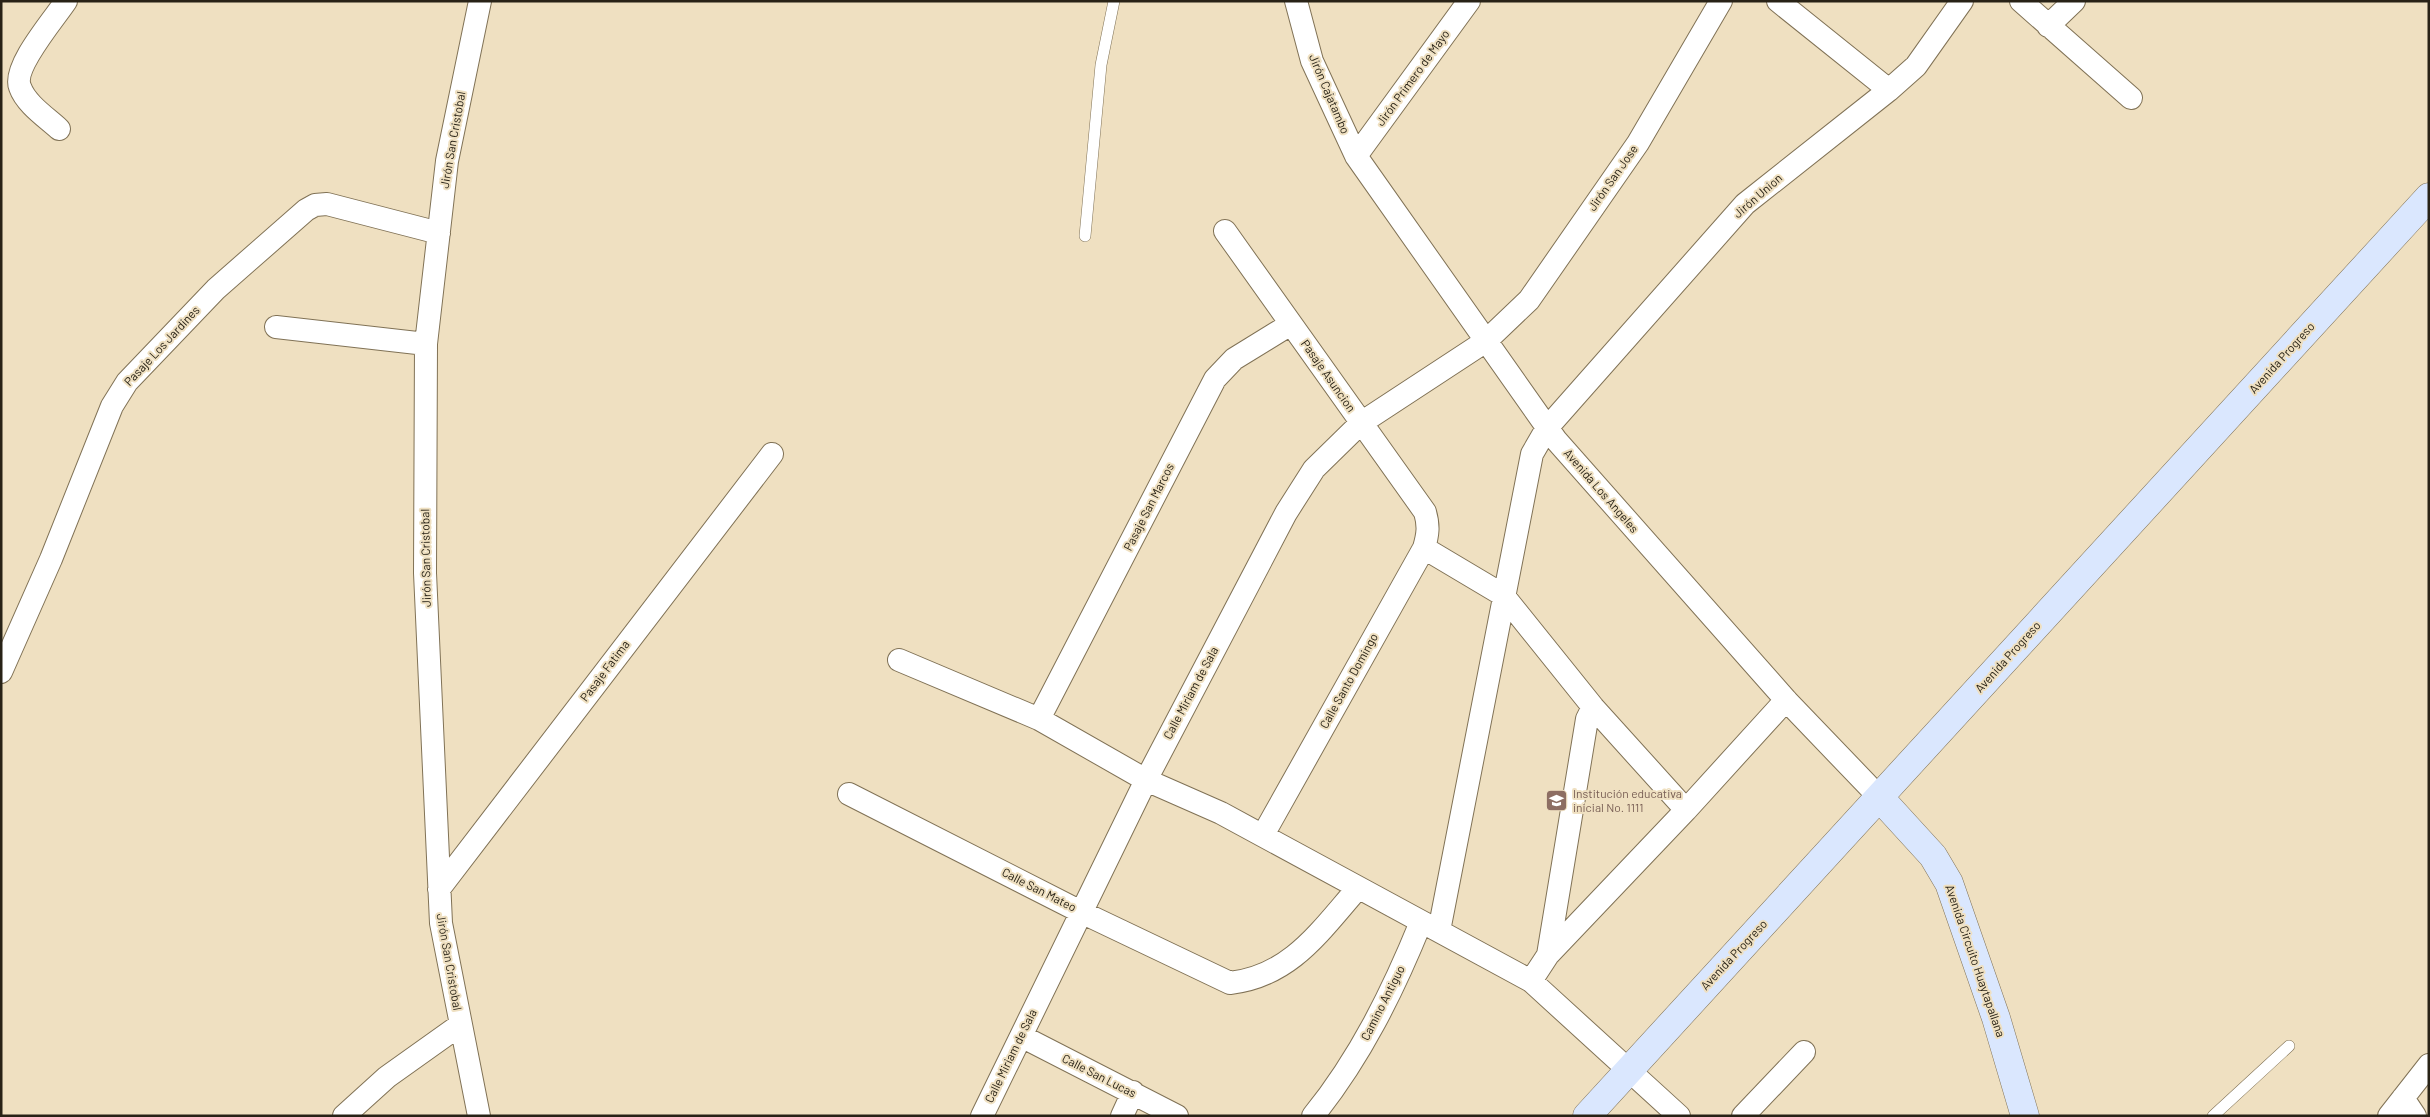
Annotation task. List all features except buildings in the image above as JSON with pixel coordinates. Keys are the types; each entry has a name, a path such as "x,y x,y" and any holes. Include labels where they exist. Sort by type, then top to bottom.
{"street":[{"path":"59,129 27,100 19,86 20,74 29,54 66,1"},
{"name":"Jirón San Cristobal","path":"478,1116 441,923 424,573 426,344 447,161 480,1"},
{"name":"Jirón Cajatambo","path":"1296,1 1312,60 1356,156"},
{"name":"Jirón Primero de Mayo","path":"1356,156 1469,1"},
{"name":"Jirón San Jose","path":"1486,341 1529,300 1627,159 1721,1"},
{"path":"1778,1 1889,90"},
{"name":"Jirón Union","path":"1503,595 1532,454 1547,428 1745,204 1889,90 1916,66 1962,1"},
{"path":"2021,1 2131,98"},
{"path":"2048,26 2074,1"},
{"name":"Avenida Los Angeles","path":"1356,156 1547,428 1786,700 1880,798"},
{"name":"Avenida Progreso","path":"1586,1116 1880,798 2429,196"},
{"name":"Pasaje Los Jardines","path":"1,672 51,559 112,406 127,382 216,289 306,210 315,205 327,204 439,233"},
{"name":"Pasaje Asuncion","path":"1224,231 1425,512 1429,524"},
{"name":"Pasaje San Marcos","path":"1039,719 1215,379 1234,358 1291,324"},
{"path":"276,328 426,344"},
{"name":"Calle Miriam de Sala","path":"982,1116 1146,780 1286,512 1314,469 1361,422 1486,341"},
{"name":"Pasaje Fatima","path":"439,889 772,454"},
{"name":"Calle Santo Domingo","path":"1263,835 1424,548 1429,532 1429,524"},
{"path":"1424,548 1503,595 1593,707 1686,810"},
{"name":"Camino Antiguo","path":"1323,1112 1372,1030 1404,964 1430,926 1503,595"},
{"path":"899,660 1039,719 1146,780 1220,813 1263,835 1531,981 1679,1116"},
{"path":"1531,981 1548,955 1686,810 1786,700"},
{"path":"1548,955 1587,719 1593,707"},
{"name":"Calle San Mateo","path":"849,794 1082,912 1230,983 1246,981 1267,974 1288,963 1310,943 1358,888"},
{"name":"Avenida Circuito Huaytapallana","path":"1880,798 1933,856 1950,883 1996,1018 2025,1116"},
{"path":"344,1116 387,1077 460,1024"},
{"name":"Calle San Lucas","path":"1021,1036 1178,1116"},
{"path":"1743,1116 1804,1052"},
{"path":"2389,1116 2409,1107 2429,1064"},
{"path":"1122,1116 1133,1092"},
{"path":"2425,1116 2429,1111"}],"lane":[{"path":"1086,236 1101,65 1114,1"},
{"path":"2213,1116 2290,1046"}],"place":[{"name":"Institución educativa inicial No. 1111","path":"1557,801"}]}
